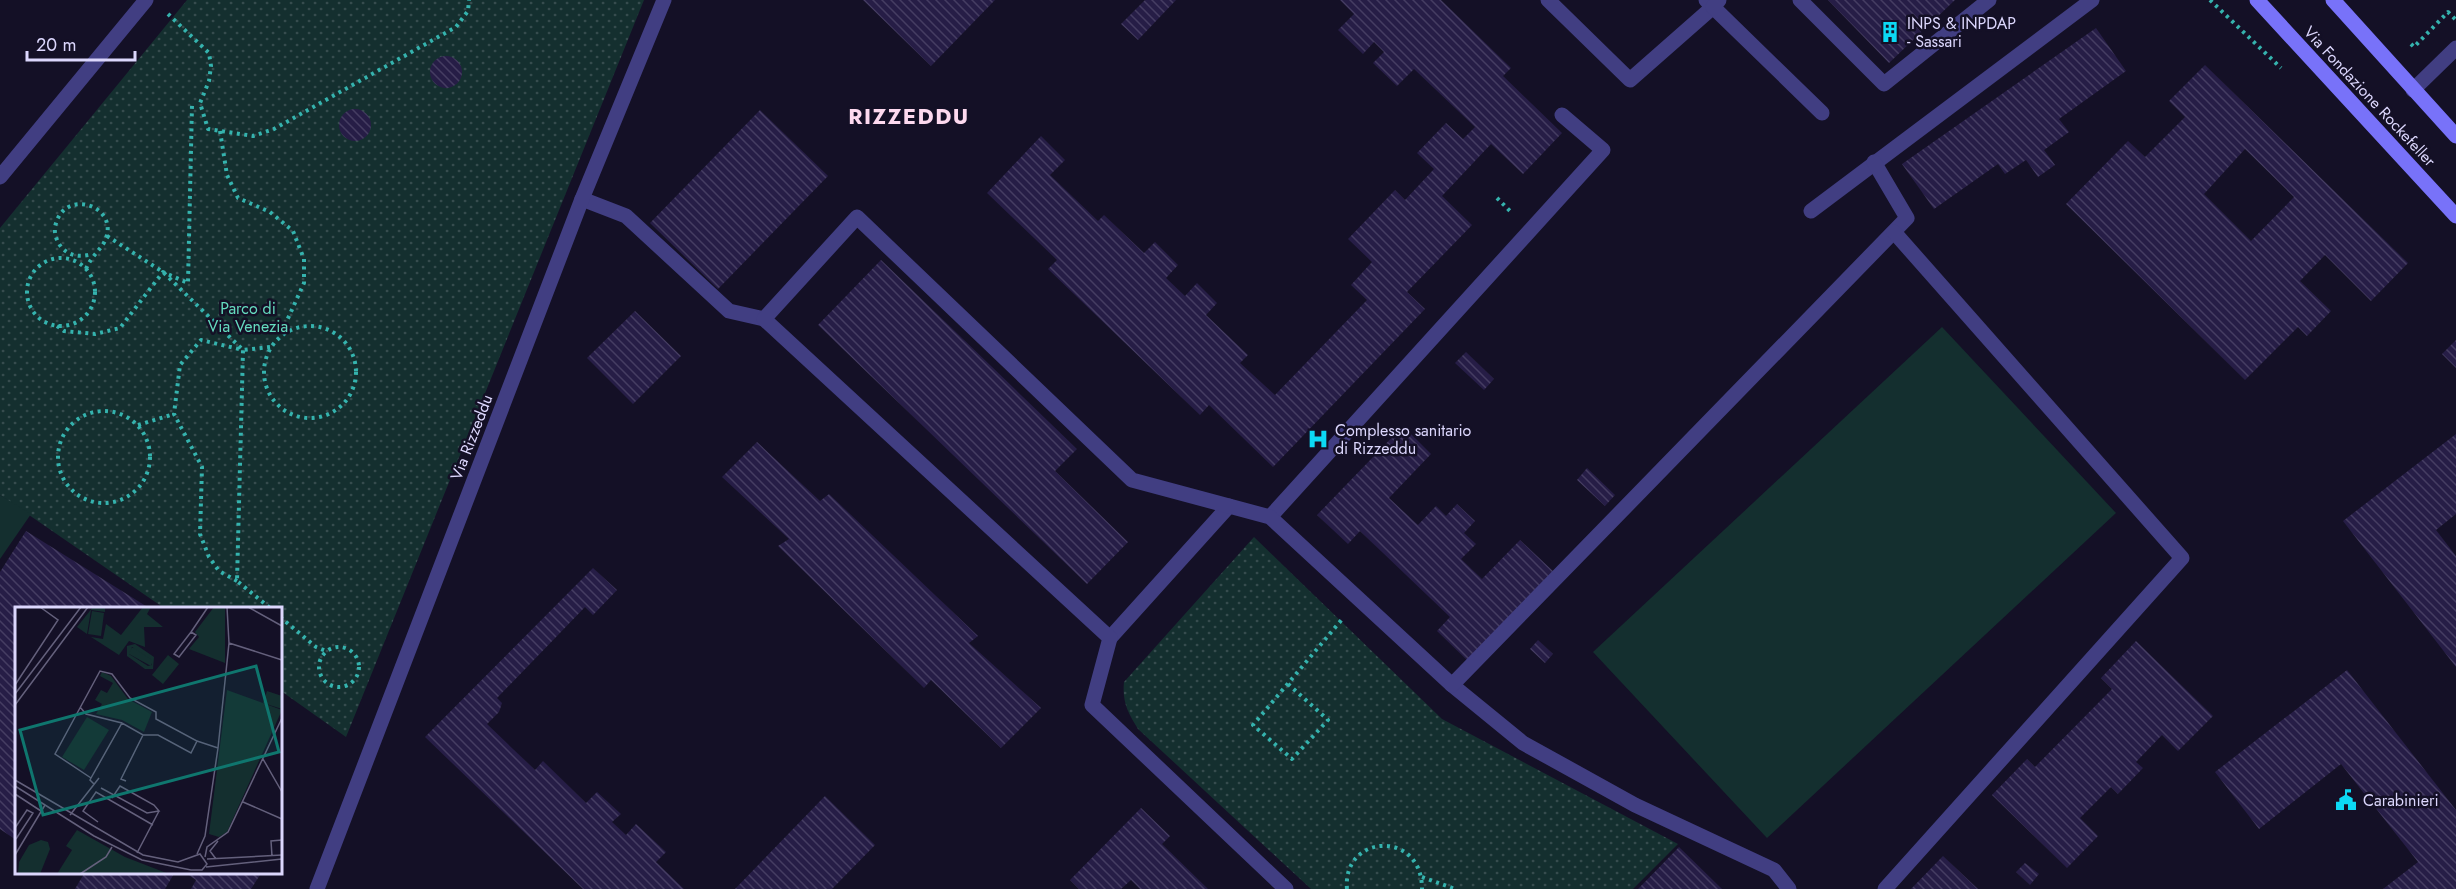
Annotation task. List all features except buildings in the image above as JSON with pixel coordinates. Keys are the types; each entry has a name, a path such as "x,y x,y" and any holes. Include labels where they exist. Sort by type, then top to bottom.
{"main road":[{"name":"Via Fondazione Rockefeller","path":"2257,0 2456,216"},
{"path":"2332,0 2456,136"}],"street":[{"path":"0,177 146,0"},
{"name":"Via Rizzeddu","path":"317,889 582,199 664,0"},
{"path":"1548,0 1630,80 1713,2 1822,113"},
{"path":"1800,0 1884,84 1989,0"},
{"path":"1811,211 2092,0"},
{"path":"2413,90 2456,48"},
{"path":"1270,517 1603,150 1562,115"},
{"path":"1452,685 1907,218 1874,162"},
{"path":"582,199 626,216 729,311 764,319 1110,638"},
{"path":"764,319 857,218 1132,480 1270,517 1452,685 1523,743 1635,805 1774,870 1789,889"},
{"path":"1885,889 2182,558 1894,232"},
{"path":"1229,506 1110,638 1092,705 1286,889"}],"path":[{"path":"166,10 171,19 193,36 208,53 211,66 209,81 200,103 208,129 253,136 274,129 456,27 468,11 469,0"},
{"path":"2406,39 2414,46 2448,12 2456,20"},
{"path":"107,236 163,272 188,283 192,105"},
{"path":"220,131 226,176 238,198 270,212 293,231 304,259 304,283 280,336 270,347 263,370 265,386 274,402 293,416 309,418 329,414 342,406 352,393 356,377 356,364 347,344 335,333 319,326 294,328 280,336"},
{"path":"73,205 89,205 105,218 107,236 100,248 92,254 77,256 61,247 55,231 58,217 73,205"},
{"path":"86,268 92,254"},
{"path":"57,326 73,324 84,318 91,309 95,297 94,285 86,268 76,262 52,259 34,271 28,282 28,301 39,318 64,331 95,334 120,328 163,272"},
{"path":"163,272 243,350 237,581"},
{"path":"268,607 237,581 219,571 209,557 200,534 202,467 174,414 180,365 201,340 243,350 270,347"},
{"path":"104,410 120,413 138,425 150,448 150,460 146,476 134,492 120,500 104,503 79,495 67,486 60,472 57,456 60,441 68,427 80,417 104,410"},
{"path":"138,425 174,414"},
{"path":"1288,684 1328,720 1292,759 1253,725 1359,599"},
{"path":"282,619 316,647 326,651 341,647 355,655 359,668 354,680 345,687 325,682 318,670 318,663 326,651"},
{"path":"1347,889 1346,880 1352,864 1360,854 1378,845 1399,848 1413,858 1422,877 1422,889"},
{"path":"1422,877 1455,889"}],"green space":[{"name":"Parco di Via Venezia","path":"187,0 644,0 346,737 282,692 282,607 163,607 0,495 0,228"},
{"path":"1942,327 2116,513 1767,838 1593,652"},
{"path":"0,495 31,514 0,559"},
{"path":"1254,537 1442,719 1678,844 1633,889 1311,889 1138,729 1124,696 1124,682"}],"place":[{"name":"INPS & INPDAP - Sassari","path":"1890,32"},
{"name":"Complesso sanitario di Rizzeddu","path":"1318,439"},
{"name":"Carabinieri","path":"2346,800"}],"district":[{"name":"RIZZEDDU","path":"909,116"}]}
